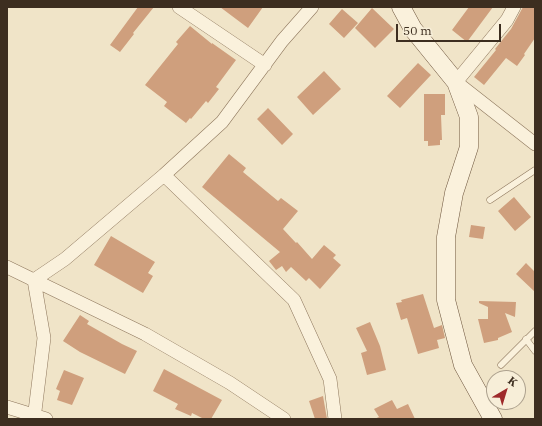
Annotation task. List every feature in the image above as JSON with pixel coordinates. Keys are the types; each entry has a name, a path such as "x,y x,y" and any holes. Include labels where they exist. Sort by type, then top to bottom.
{"street":[{"path":"179,7 265,65"},
{"path":"34,280 65,259 164,175 222,122 282,41 312,7"},
{"path":"401,7 413,29 456,82 535,144"},
{"path":"456,82 507,20 514,7"},
{"path":"456,82 469,117 469,147 454,194 446,237 446,300 463,366 493,419"},
{"path":"164,175 294,300 330,379 335,419"},
{"path":"7,267 145,334 230,383 284,419"},
{"path":"7,407 38,418 44,338 34,280"}],"lane":[{"path":"490,200 535,170"},
{"path":"501,365 535,331"},
{"path":"526,339 535,351"}],"building":[{"path":"138,7 154,7 120,52 110,45"},
{"path":"220,7 263,7 248,28"},
{"path":"469,7 493,7 467,42 452,30"},
{"path":"523,7 535,7 535,38 517,66 506,58 484,85 474,77 511,29"},
{"path":"372,8 394,29 375,48 355,28"},
{"path":"342,9 358,23 344,38 329,24"},
{"path":"190,26 212,44 236,60 216,87 219,89 208,103 206,101 186,123 164,106 167,102 145,85 178,44 176,42"},
{"path":"418,63 431,75 400,108 387,96"},
{"path":"324,71 341,89 313,115 297,97"},
{"path":"424,94 445,94 445,115 441,115 442,140 440,140 440,145 428,146 428,141 424,141"},
{"path":"268,108 293,134 282,145 257,119"},
{"path":"229,154 246,168 243,172 278,201 281,198 298,211 283,229 312,259 324,245 336,255 333,258 341,265 320,289 309,278 306,281 291,267 286,272 282,266 276,270 269,261 280,252 202,187"},
{"path":"514,197 531,217 515,231 498,211"},
{"path":"471,225 485,227 483,239 469,237"},
{"path":"111,236 155,262 148,273 153,276 143,293 94,265"},
{"path":"526,263 535,272 535,292 516,274"},
{"path":"423,294 434,328 442,325 445,338 437,340 439,348 418,354 407,318 401,320 396,303 402,302 401,300"},
{"path":"479,301 516,302 515,317 505,313 512,332 498,338 498,340 484,343 478,319 488,319 488,307 479,303"},
{"path":"80,315 89,321 87,324 137,351 125,374 80,352 63,341"},
{"path":"370,322 380,346 386,370 367,375 361,353 367,351 356,328"},
{"path":"164,369 222,400 211,419 204,419 192,413 191,416 175,409 178,404 153,391"},
{"path":"64,370 84,378 72,405 57,400 60,391 56,389"},
{"path":"323,396 327,419 315,419 309,401"},
{"path":"392,400 397,409 408,404 415,419 374,419 379,417 374,409"}]}
